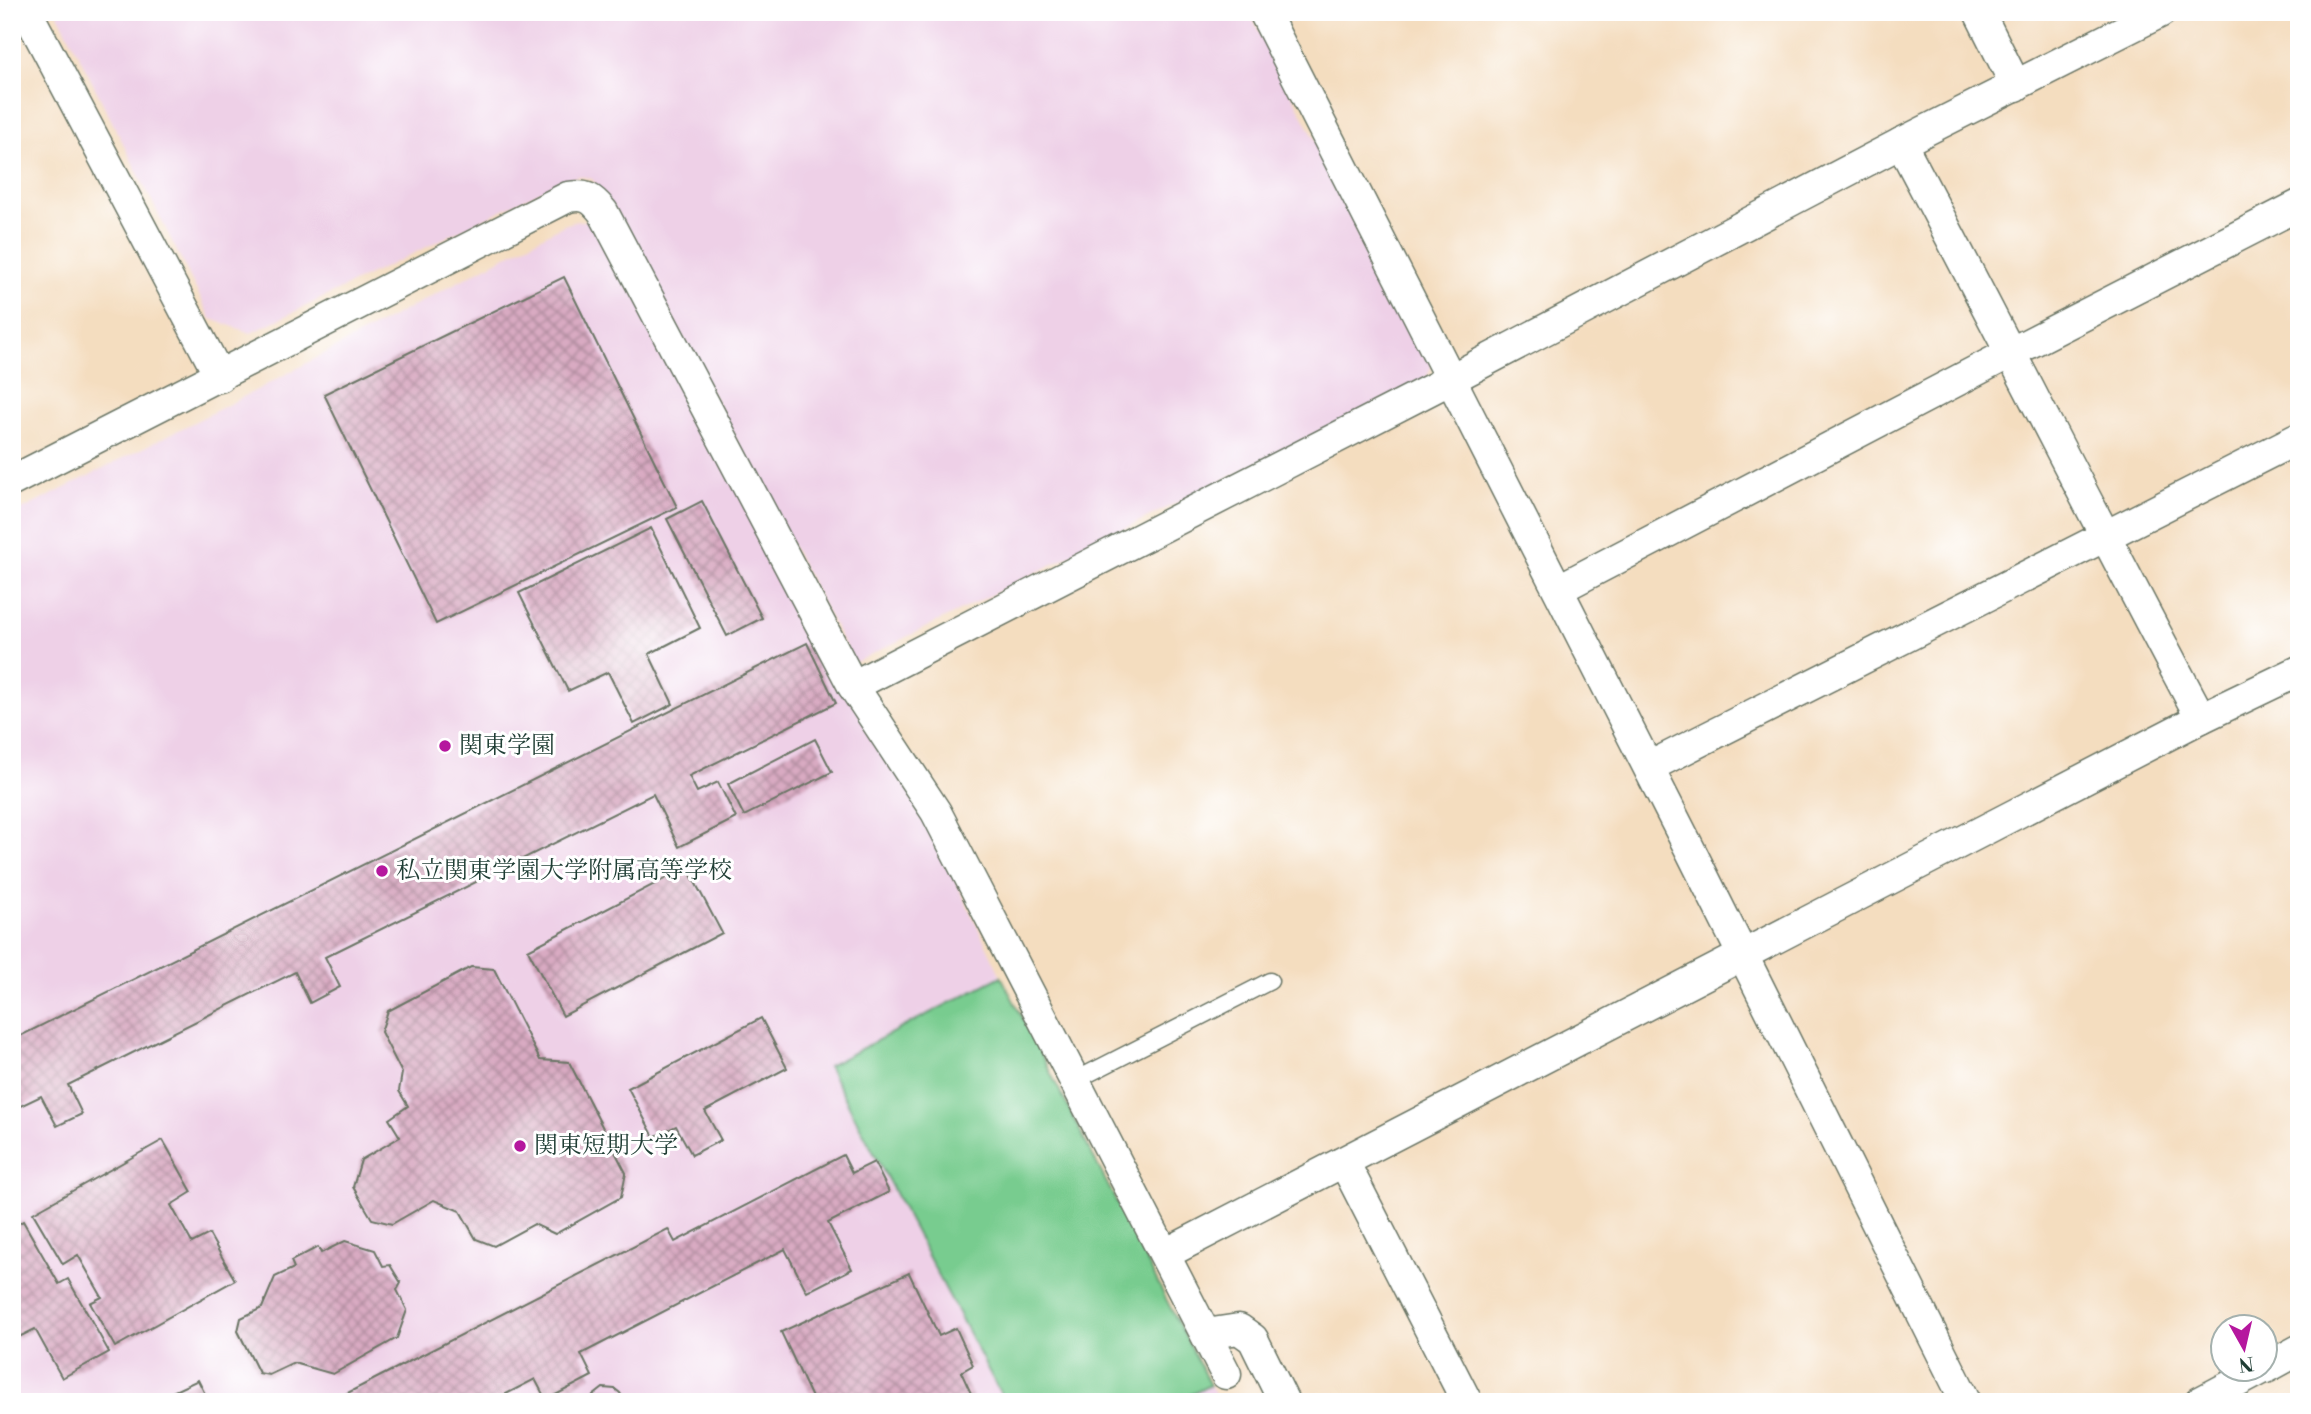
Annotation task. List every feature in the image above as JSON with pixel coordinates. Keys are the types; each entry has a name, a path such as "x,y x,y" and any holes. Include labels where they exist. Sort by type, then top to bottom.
{"street":[{"path":"27,12 220,377"},
{"path":"1264,12 1744,955 1966,1402"},
{"path":"1979,12 2016,86"},
{"path":"853,686 1453,379 1901,143 2161,12"},
{"path":"1901,143 2201,718"},
{"path":"12,481 568,197 582,195 592,199 603,212 853,686 936,812 1226,1374"},
{"path":"1559,589 2299,205"},
{"path":"1649,767 2299,438"},
{"path":"1165,1254 2201,718 2296,678"},
{"path":"1344,1162 1467,1402"},
{"path":"1206,1334 1239,1329 1253,1339 1284,1402"},
{"path":"2280,1360 2299,1350"},
{"path":"2200,1402 2238,1382"}],"lane":[{"path":"1076,1080 1270,981"}],"shaded area":[{"path":"57,12 1249,12 1432,365 1426,379 854,663 621,221 592,179 579,176 561,181 251,333 211,319"},
{"name":"関東学園","path":"590,221 602,230 923,813 1001,976 1219,1402 12,1402 12,515 253,392 564,225"}],"green space":[{"path":"1001,976 1210,1385 1177,1402 1005,1402 828,1066"}],"building":[{"path":"564,277 677,507 436,624 324,394"},
{"path":"702,501 762,618 727,636 667,519"},
{"path":"651,528 700,628 649,654 673,704 634,724 608,672 568,691 519,593"},
{"path":"807,643 836,703 689,776 697,792 718,782 736,818 679,847 653,794 325,957 340,987 310,1003 295,972 68,1085 82,1114 57,1126 41,1096 12,1110 12,1040"},
{"path":"815,739 832,772 744,816 728,784"},
{"path":"687,867 722,933 563,1016 528,950"},
{"path":"471,967 494,969 540,1060 569,1062 626,1173 621,1197 555,1234 534,1224 494,1246 476,1239 460,1211 434,1200 392,1224 372,1219 353,1187 361,1160 400,1137 389,1119 408,1106 399,1091 402,1073 381,1032 388,1011"},
{"path":"761,1018 787,1068 705,1111 721,1140 692,1155 676,1126 654,1137 628,1088"},
{"path":"163,1140 192,1192 171,1205 192,1243 209,1234 235,1280 115,1347 90,1303 102,1297 78,1255 63,1264 33,1213"},
{"path":"843,1155 852,1173 874,1162 889,1192 828,1223 852,1269 807,1292 785,1249 581,1354 592,1376 546,1400 535,1379 506,1394 510,1402 330,1402 668,1229 675,1242"},
{"path":"23,1221 59,1284 68,1279 109,1352 62,1378 35,1329 17,1338 12,1329 12,1227"},
{"path":"345,1241 375,1250 383,1266 390,1265 401,1283 397,1290 407,1310 397,1338 333,1374 294,1363 269,1375 259,1373 238,1331 241,1318 262,1308 275,1277 294,1268 291,1261 318,1247 321,1253"},
{"path":"909,1273 939,1336 956,1328 973,1365 961,1372 975,1402 814,1402 781,1332"},
{"path":"198,1380 209,1402 151,1402"},
{"path":"603,1388 615,1389 625,1402 590,1402"}],"place":[{"name":"関東学園","path":"445,746"},
{"name":"私立関東学園大学附属高等学校","path":"382,871"},
{"name":"関東短期大学","path":"520,1146"}]}
